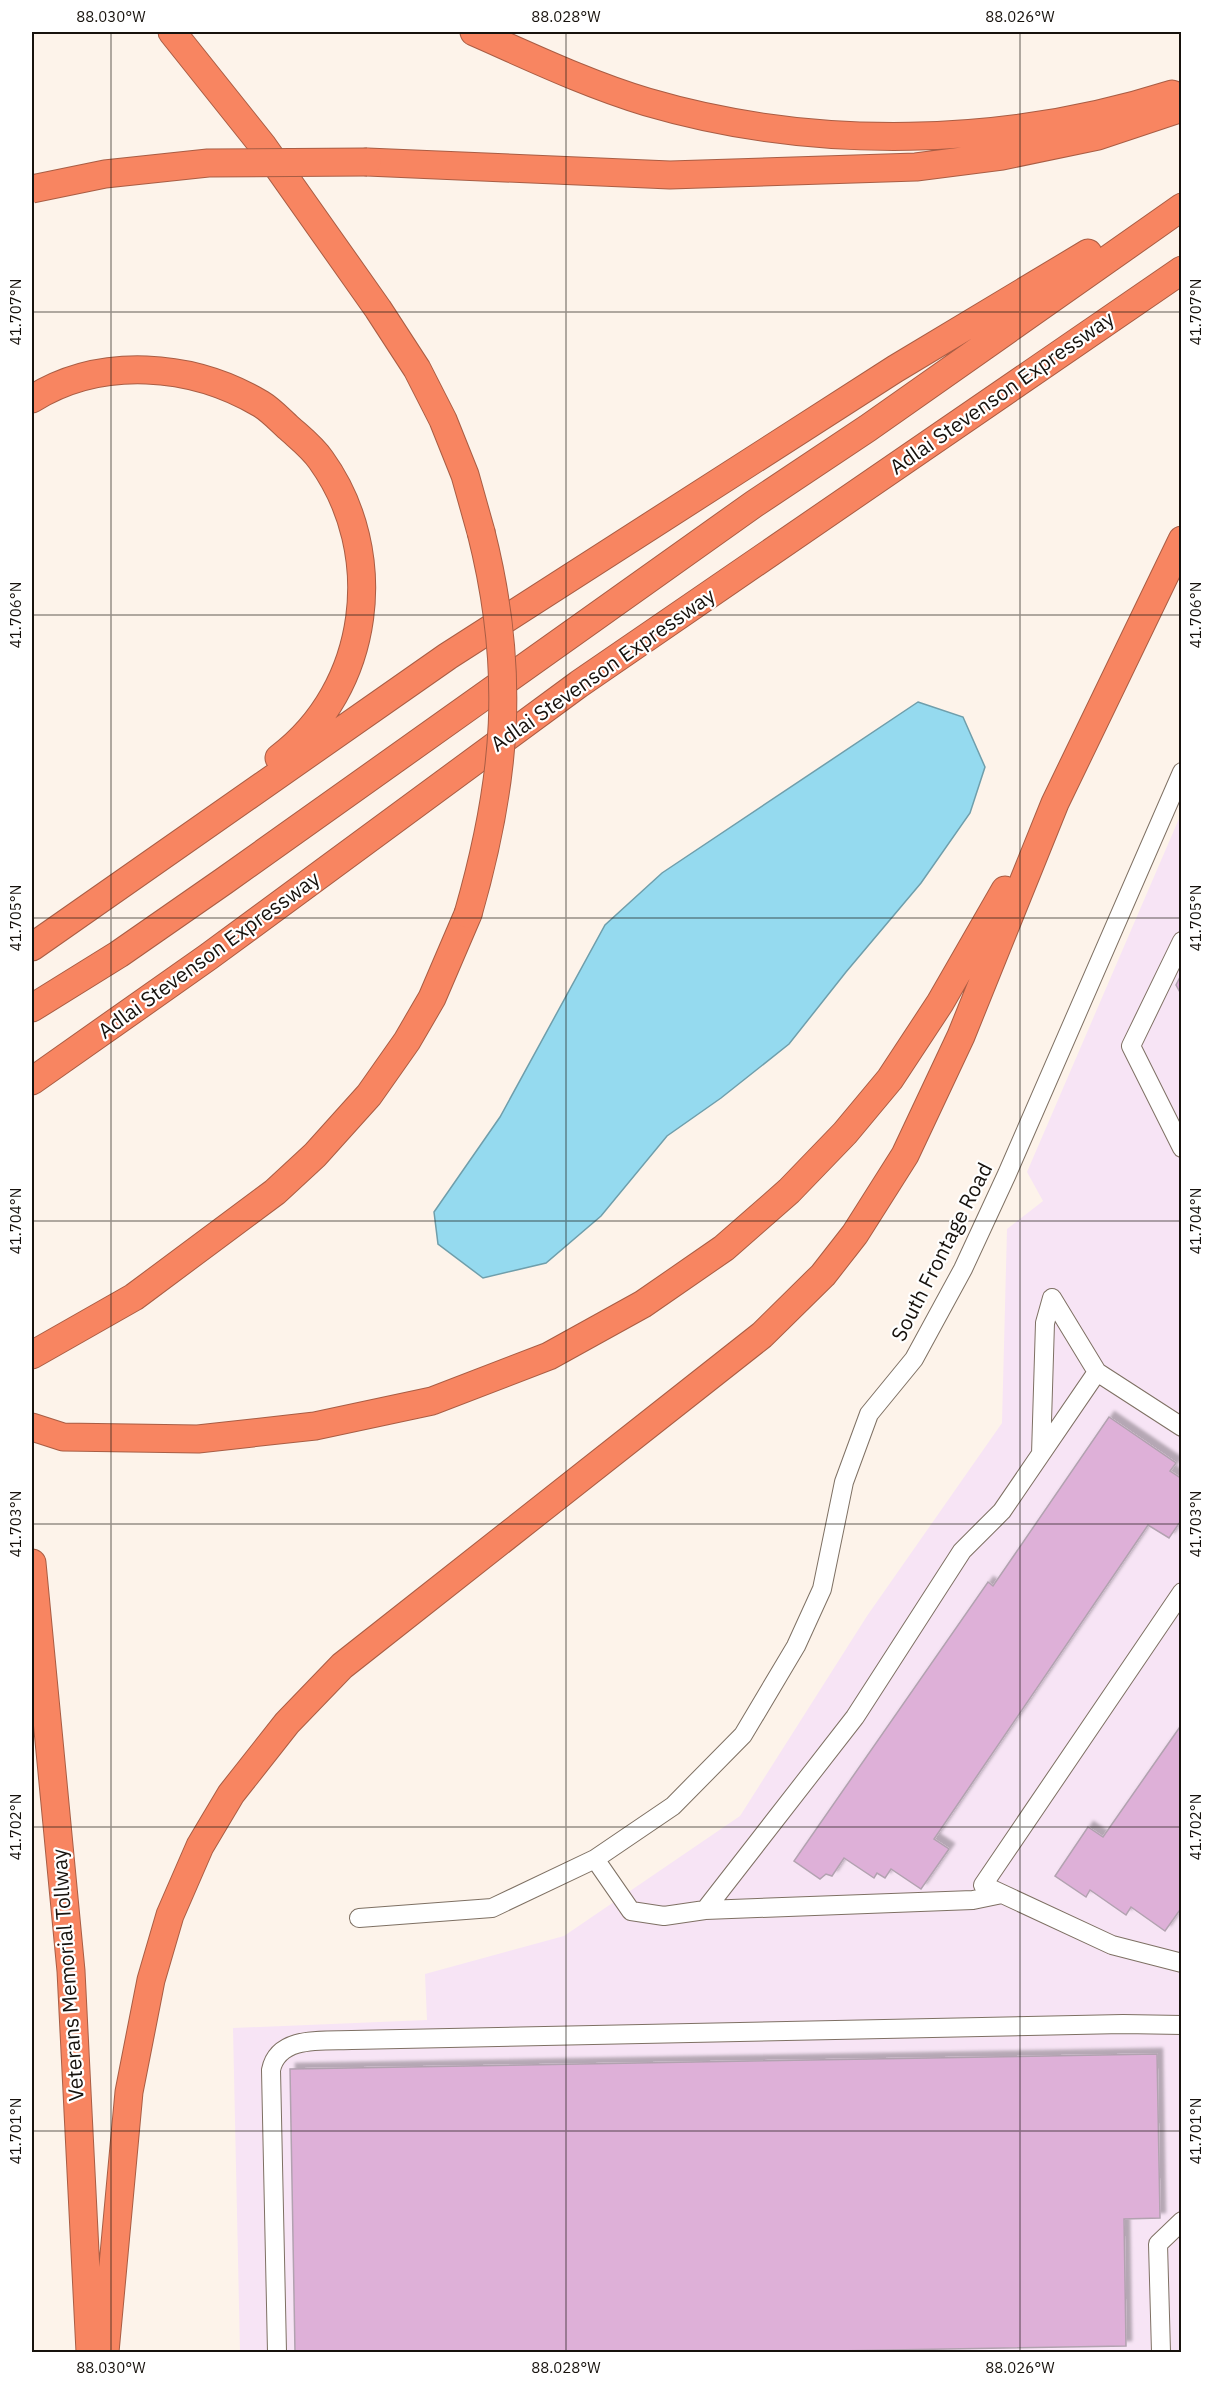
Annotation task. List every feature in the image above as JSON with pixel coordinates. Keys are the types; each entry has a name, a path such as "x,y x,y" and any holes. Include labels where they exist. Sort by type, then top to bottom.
{"highway":[{"path":"32,1355 134,1297 275,1192 315,1155 369,1095 407,1041 432,998 468,914 481,869 497,792 503,715 501,636 492,578 481,532 465,475 443,420 417,369 378,309 263,146 172,32"},
{"path":"474,32 570,75 648,102 703,116 806,132 892,136 998,131 1095,114 1182,91"},
{"path":"32,189 105,174 188,164 239,161 367,162 670,175 916,166 1002,156 1098,136 1182,108"},
{"path":"32,947 448,656 895,369 1182,197"},
{"path":"32,1008 118,954 224,881 745,511 1182,207"},
{"name":"Adlai Stevenson Expressway","path":"32,1081 208,957 579,684 1182,270"},
{"path":"32,399 87,376 130,369 177,372 235,391 263,405 308,444 336,485 357,543 362,573 357,637 345,676 320,718 290,749 98,893 66,924"},
{"path":"105,2352 129,2092 152,1980 170,1914 200,1846 231,1794 287,1723 342,1666 762,1335 823,1275 855,1234 905,1155 961,1036 1055,803 1182,540"},
{"path":"32,1427 63,1437 198,1439 315,1426 432,1401 549,1356 643,1304 724,1248 789,1191 846,1133 890,1079 940,1003 1055,803"},
{"name":"Veterans Memorial Tollway","path":"32,1563 71,1971 90,2352"}],"street":[{"name":"South Frontage Road","path":"359,1918 492,1908 595,1859 673,1806 743,1735 796,1646 822,1589 844,1482 869,1414 914,1359 963,1269 1182,772"},
{"path":"1182,941 1131,1046 1182,1148"},
{"path":"1041,1454 1045,1323 1052,1298 1096,1372 1182,1427"},
{"path":"705,1910 855,1717 963,1551 1002,1511 1096,1372"},
{"path":"1182,1592 983,1885 1112,1945 1182,1963"},
{"path":"595,1859 631,1911 664,1916 705,1910 973,1900 1002,1894"},
{"path":"277,2352 271,2070 277,2056 293,2045 307,2042 352,2040 733,2031 1111,2024 1182,2025"},
{"path":"1161,2352 1158,2244 1182,2221"}],"shaded area":[{"path":"1181,814 1181,2352 240,2352 233,2028 427,2020 425,1974 564,1936 740,1816 867,1616 1002,1423 1007,1229 1043,1201 1027,1172"}],"water":[{"path":"918,702 963,717 985,767 970,813 921,883 789,1044 721,1098 667,1136 601,1216 546,1263 483,1278 438,1244 434,1212 500,1117 605,925 662,873"}],"building":[{"path":"1182,973 1182,996 1176,985"},
{"path":"1109,1417 1176,1463 1170,1471 1182,1479 1182,1519 1169,1538 1148,1525 934,1839 949,1849 921,1889 891,1869 885,1878 877,1873 874,1878 844,1858 832,1876 826,1874 820,1879 794,1861 988,1582 993,1586"},
{"path":"1182,1724 1182,1907 1165,1931 1131,1907 1126,1915 1090,1890 1086,1897 1055,1876 1088,1827 1103,1837"},
{"path":"1157,2054 1160,2218 1124,2219 1126,2346 776,2352 295,2352 290,2069"}]}
